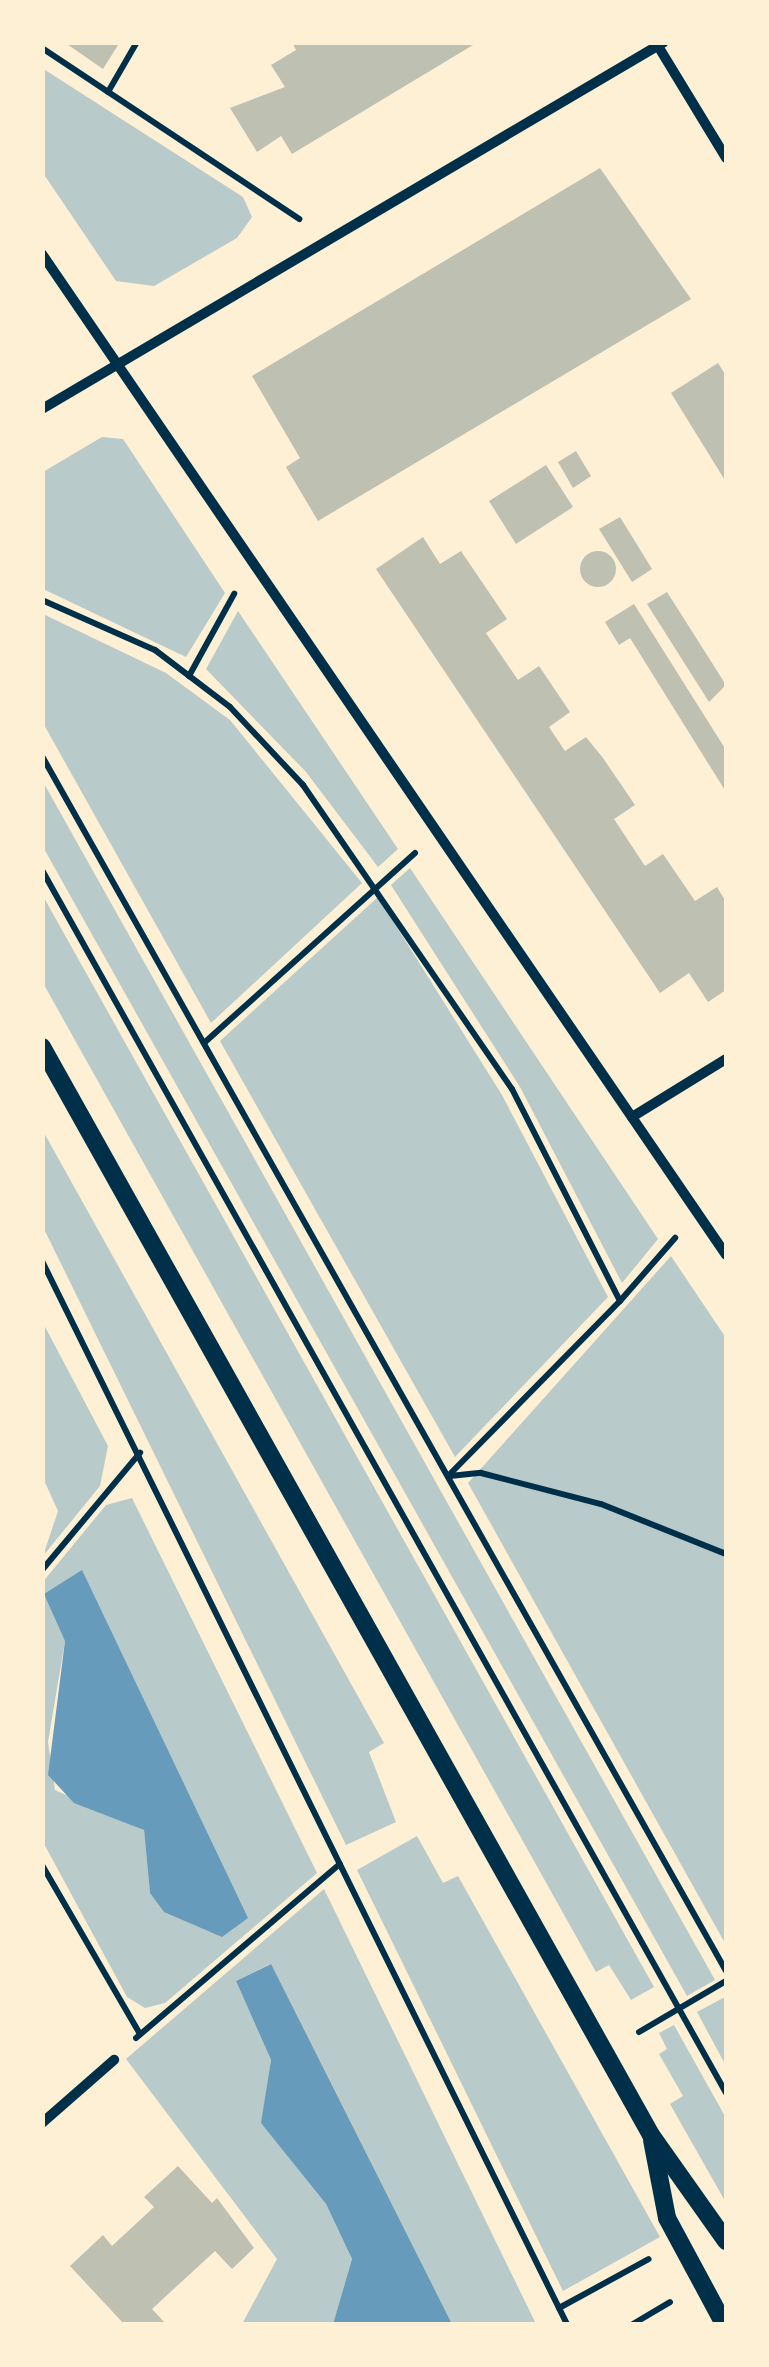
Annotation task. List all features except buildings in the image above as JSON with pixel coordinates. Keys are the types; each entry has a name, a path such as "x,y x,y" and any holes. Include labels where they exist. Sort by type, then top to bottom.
{"street":[{"path":"42,410 661,44 726,158"},
{"path":"42,254 120,364 435,837 726,1255"},
{"path":"42,1047 651,2134 726,2241"},
{"path":"632,1117 726,1059"},
{"path":"42,2123 114,2060"},
{"path":"651,2134 667,2218 724,2324"}],"path":[{"path":"108,92 137,42"},
{"path":"42,48 330,240"},
{"path":"190,676 252,562"},
{"path":"42,600 155,650 190,676 303,785 378,883 512,1089 620,1301"},
{"path":"42,756 726,1971"},
{"path":"204,1043 378,883 435,837"},
{"path":"42,870 726,2093"},
{"path":"448,1476 620,1301 698,1212"},
{"path":"42,1261 140,1452 567,2324"},
{"path":"42,1570 140,1452"},
{"path":"448,1476 481,1473 601,1504 726,1554"},
{"path":"114,2060 340,1864"},
{"path":"42,1865 140,2034"},
{"path":"639,2032 726,1981"},
{"path":"559,2308 667,2248"},
{"path":"633,2324 688,2292"}],"shaded area":[{"path":"42,68 243,197 252,217 237,238 154,286 116,281 43,173"},
{"path":"102,437 123,439 225,593 186,657 43,589 43,472"},
{"path":"238,611 398,849 378,867 306,772 206,669"},
{"path":"43,614 166,673 230,720 362,883 211,1023 43,723"},
{"path":"42,780 715,1980 687,1996 43,847"},
{"path":"410,868 658,1239 622,1283 520,1087 391,885"},
{"path":"43,896 654,1987 631,2000 609,1965 596,1972 43,983"},
{"path":"378,897 502,1095 608,1297 455,1457 220,1041"},
{"path":"43,1131 384,1743 369,1752 396,1822 346,1845 43,1227"},
{"path":"671,1256 726,1338 726,1945 468,1483"},
{"path":"42,1321 108,1446 100,1486 43,1556 58,1511 43,1478"},
{"path":"132,1498 317,1873 165,2003 145,2008 127,1997 43,1842 42,1583 106,1505","holes":["65,1641 222,1937 150,1892 144,1830 55,1790 48,1742"]},
{"path":"417,1836 443,1883 458,1876 660,2237 563,2291 357,1870"},
{"path":"324,1889 536,2324 452,2324 270,1964 236,1981 271,2060 262,2123 326,2204 352,2259 333,2324 242,2324 277,2259 126,2059"},
{"path":"725,1997 726,2000 726,2066 697,2012"},
{"path":"674,2025 726,2118 725,2201 670,2104 683,2096 659,2054 667,2049 659,2033"}],"water":[{"path":"82,1570 248,1918 222,1937 164,1912 150,1893 144,1830 74,1803 48,1775 65,1641 44,1594"},
{"path":"271,1964 452,2324 333,2324 352,2259 326,2204 261,2123 271,2060 236,1981"}]}
